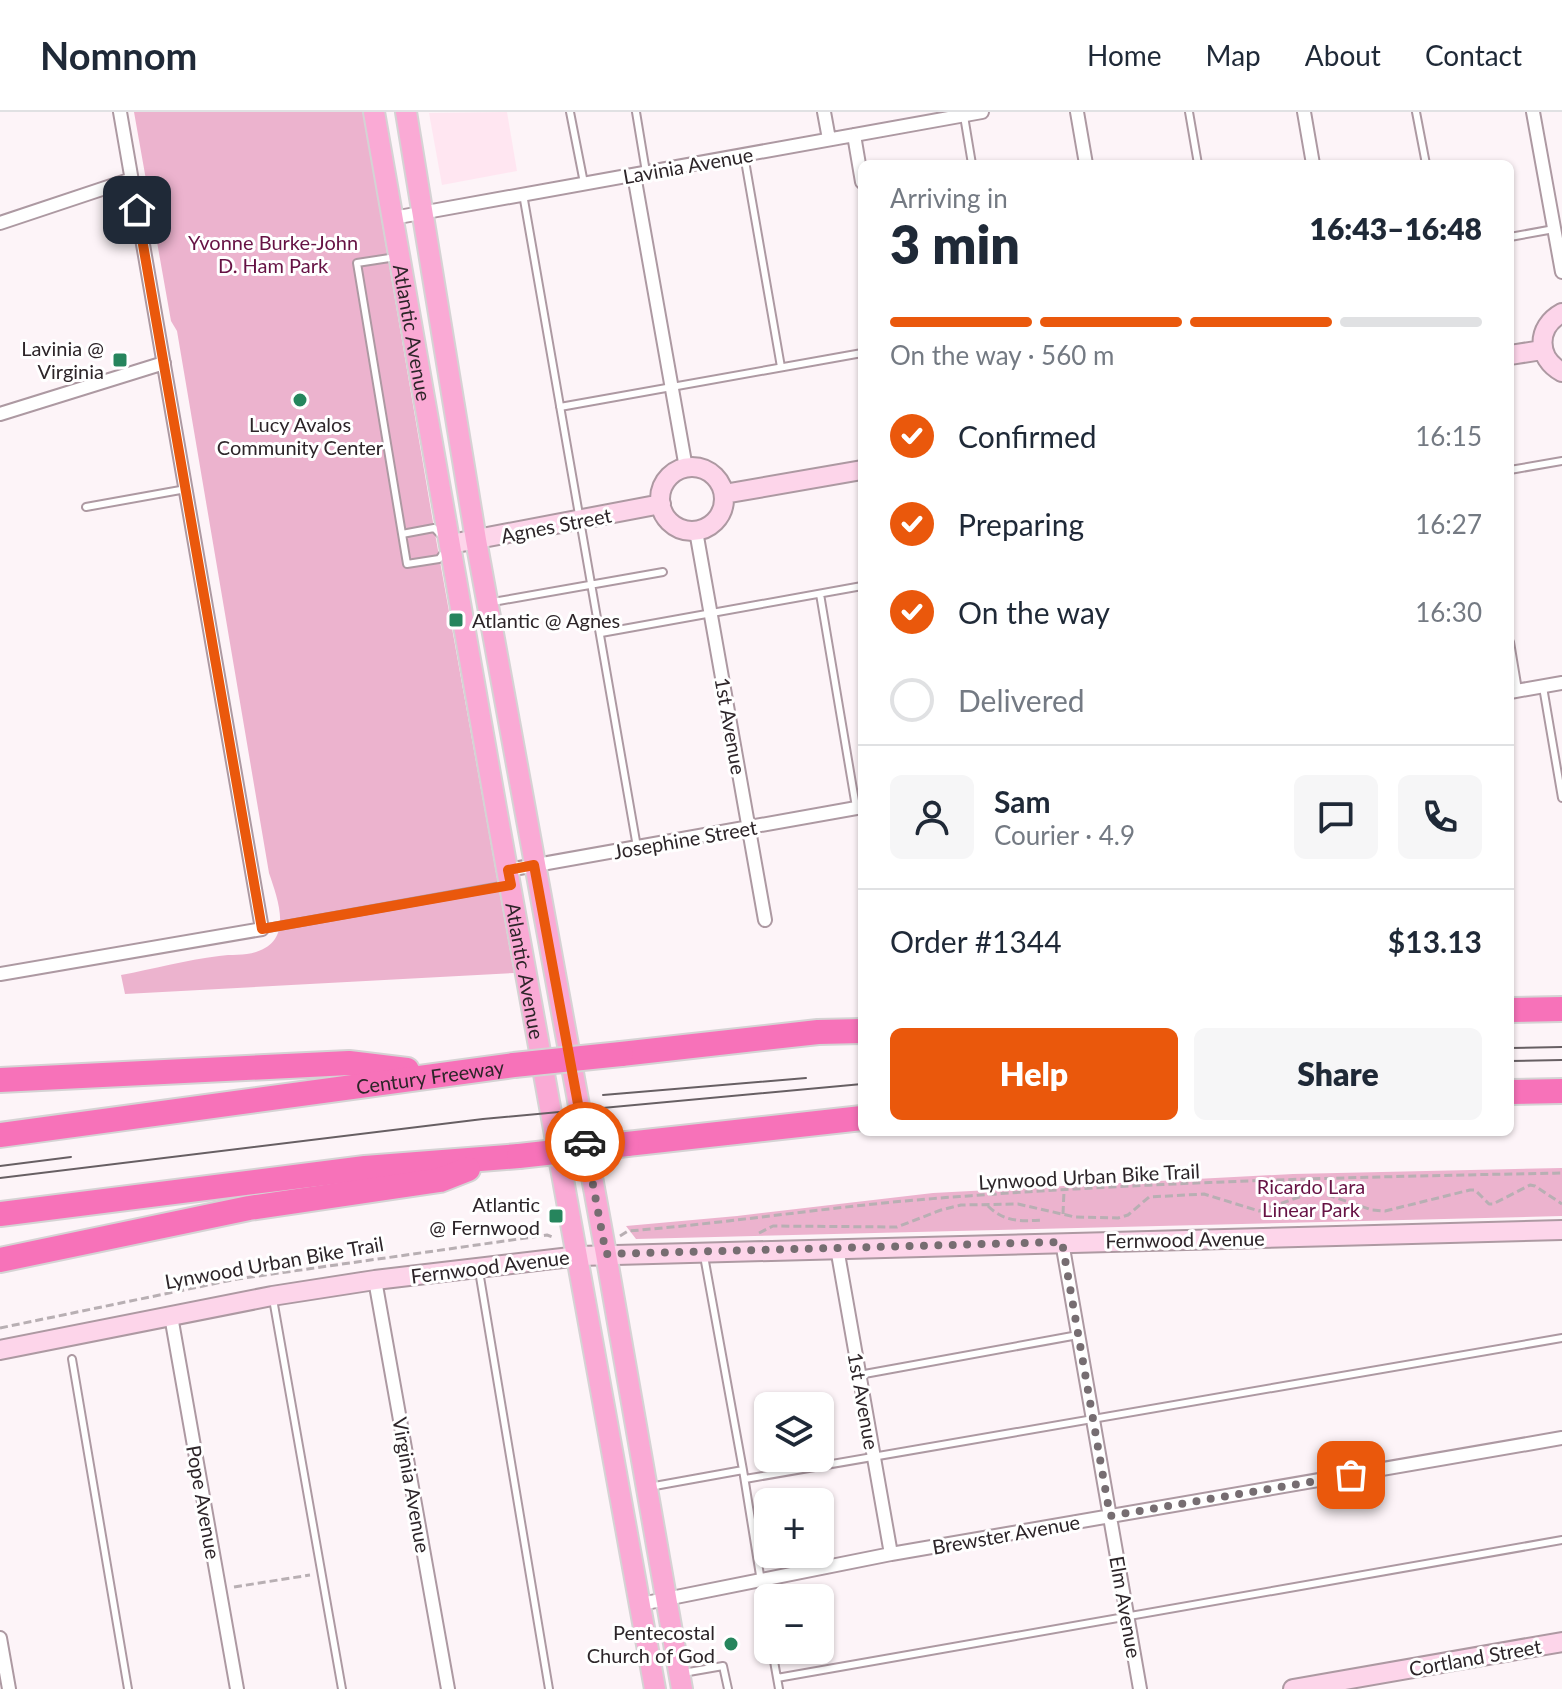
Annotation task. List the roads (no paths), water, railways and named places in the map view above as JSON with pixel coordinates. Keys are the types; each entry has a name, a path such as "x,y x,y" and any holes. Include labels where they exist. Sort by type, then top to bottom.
{"highway":[{"path":"1514,1010 1562,1009"},
{"name":"Century Freeway","path":"0,1135 514,1065 818,1032 858,1031"},
{"path":"0,1082 349,1063 441,1074"},
{"path":"1514,1092 1562,1091"},
{"path":"0,1214 365,1168 510,1157 858,1118"},
{"path":"0,1260 249,1208 440,1180 510,1157"}],"main road":[{"name":"Atlantic Avenue","path":"374,112 655,1689"},
{"name":"Atlantic Avenue","path":"406,112 487,603 681,1682"}],"street":[{"path":"0,958 1,974 262,929 120,112"},
{"path":"824,112 829,139"},
{"name":"Lavinia Avenue","path":"393,218 982,112"},
{"path":"1077,112 1085,160"},
{"path":"1304,112 1312,160"},
{"path":"1533,112 1562,272"},
{"path":"854,135 858,160"},
{"path":"640,174 686,468"},
{"path":"0,223 132,179"},
{"path":"1562,313 1550,321 1544,331 1542,350 1552,366 1562,372"},
{"path":"1514,354 1542,350"},
{"path":"0,414 164,363"},
{"path":"694,467 709,472 721,485 724,494 721,513 715,522 696,531 676,527 668,521 660,496 667,480 686,468 694,467"},
{"path":"724,494 858,471"},
{"name":"Agnes Street","path":"451,544 661,504"},
{"name":"1st Avenue","path":"696,531 765,920"},
{"path":"1514,691 1562,683"},
{"name":"Josephine Street","path":"509,877 534,865 858,808"},
{"name":"Fernwood Avenue","path":"0,1350 272,1296 375,1280 579,1256 1562,1230"},
{"name":"Elm Avenue","path":"1062,1242 1140,1689"},
{"name":"1st Avenue","path":"837,1248 891,1554"},
{"name":"Virginia Avenue","path":"375,1280 448,1689"},
{"name":"Pope Avenue","path":"171,1316 237,1689"},
{"name":"Brewster Avenue","path":"641,1604 891,1554 1562,1438"},
{"path":"0,1638 9,1689"},
{"name":"Cortland Street","path":"1293,1689 1562,1642"}],"lane":[{"path":"570,112 584,183"},
{"path":"636,112 640,174"},
{"path":"1189,112 1197,160"},
{"path":"1416,112 1425,160"},
{"path":"964,115 971,160"},
{"path":"744,155 781,367"},
{"path":"523,194 637,847"},
{"path":"1514,236 1554,229"},
{"path":"400,257 357,263 402,534 407,564 439,559 451,544 434,528 402,534"},
{"path":"560,407 858,354"},
{"path":"1514,469 1562,461"},
{"path":"86,507 186,489"},
{"path":"487,603 663,572"},
{"path":"601,633 858,587"},
{"path":"820,594 858,803"},
{"path":"1543,686 1562,798"},
{"path":"262,929 509,877"},
{"path":"703,1252 761,1584"},
{"path":"478,1268 549,1689"},
{"path":"272,1296 342,1689"},
{"path":"859,1375 1078,1335"},
{"path":"745,1479 1562,1338"},
{"path":"72,1359 128,1689"},
{"path":"647,1488 743,1470"},
{"path":"777,1678 1562,1540"},
{"path":"774,1664 779,1689"},
{"path":"681,1682 723,1666 728,1689"}],"tram line":[{"path":"1514,1048 1562,1047"},
{"path":"1514,1061 1562,1060"},
{"path":"603,1095 806,1078"},
{"path":"0,1178 483,1119 858,1084"},
{"path":"0,1166 71,1157"}],"place":[{"name":"Lavinia @ Virginia","path":"120,360"},
{"name":"Lucy Avalos Community Center","path":"300,400"},
{"name":"Atlantic @ Agnes","path":"456,620"},
{"name":"Atlantic @ Fernwood","path":"556,1216"},
{"name":"Pentecostal Church of God","path":"731,1644"}],"park label":[{"name":"Yvonne Burke-John D. Ham Park","path":"273,254"},
{"name":"Ricardo Lara Linear Park","path":"1311,1198"}]}
